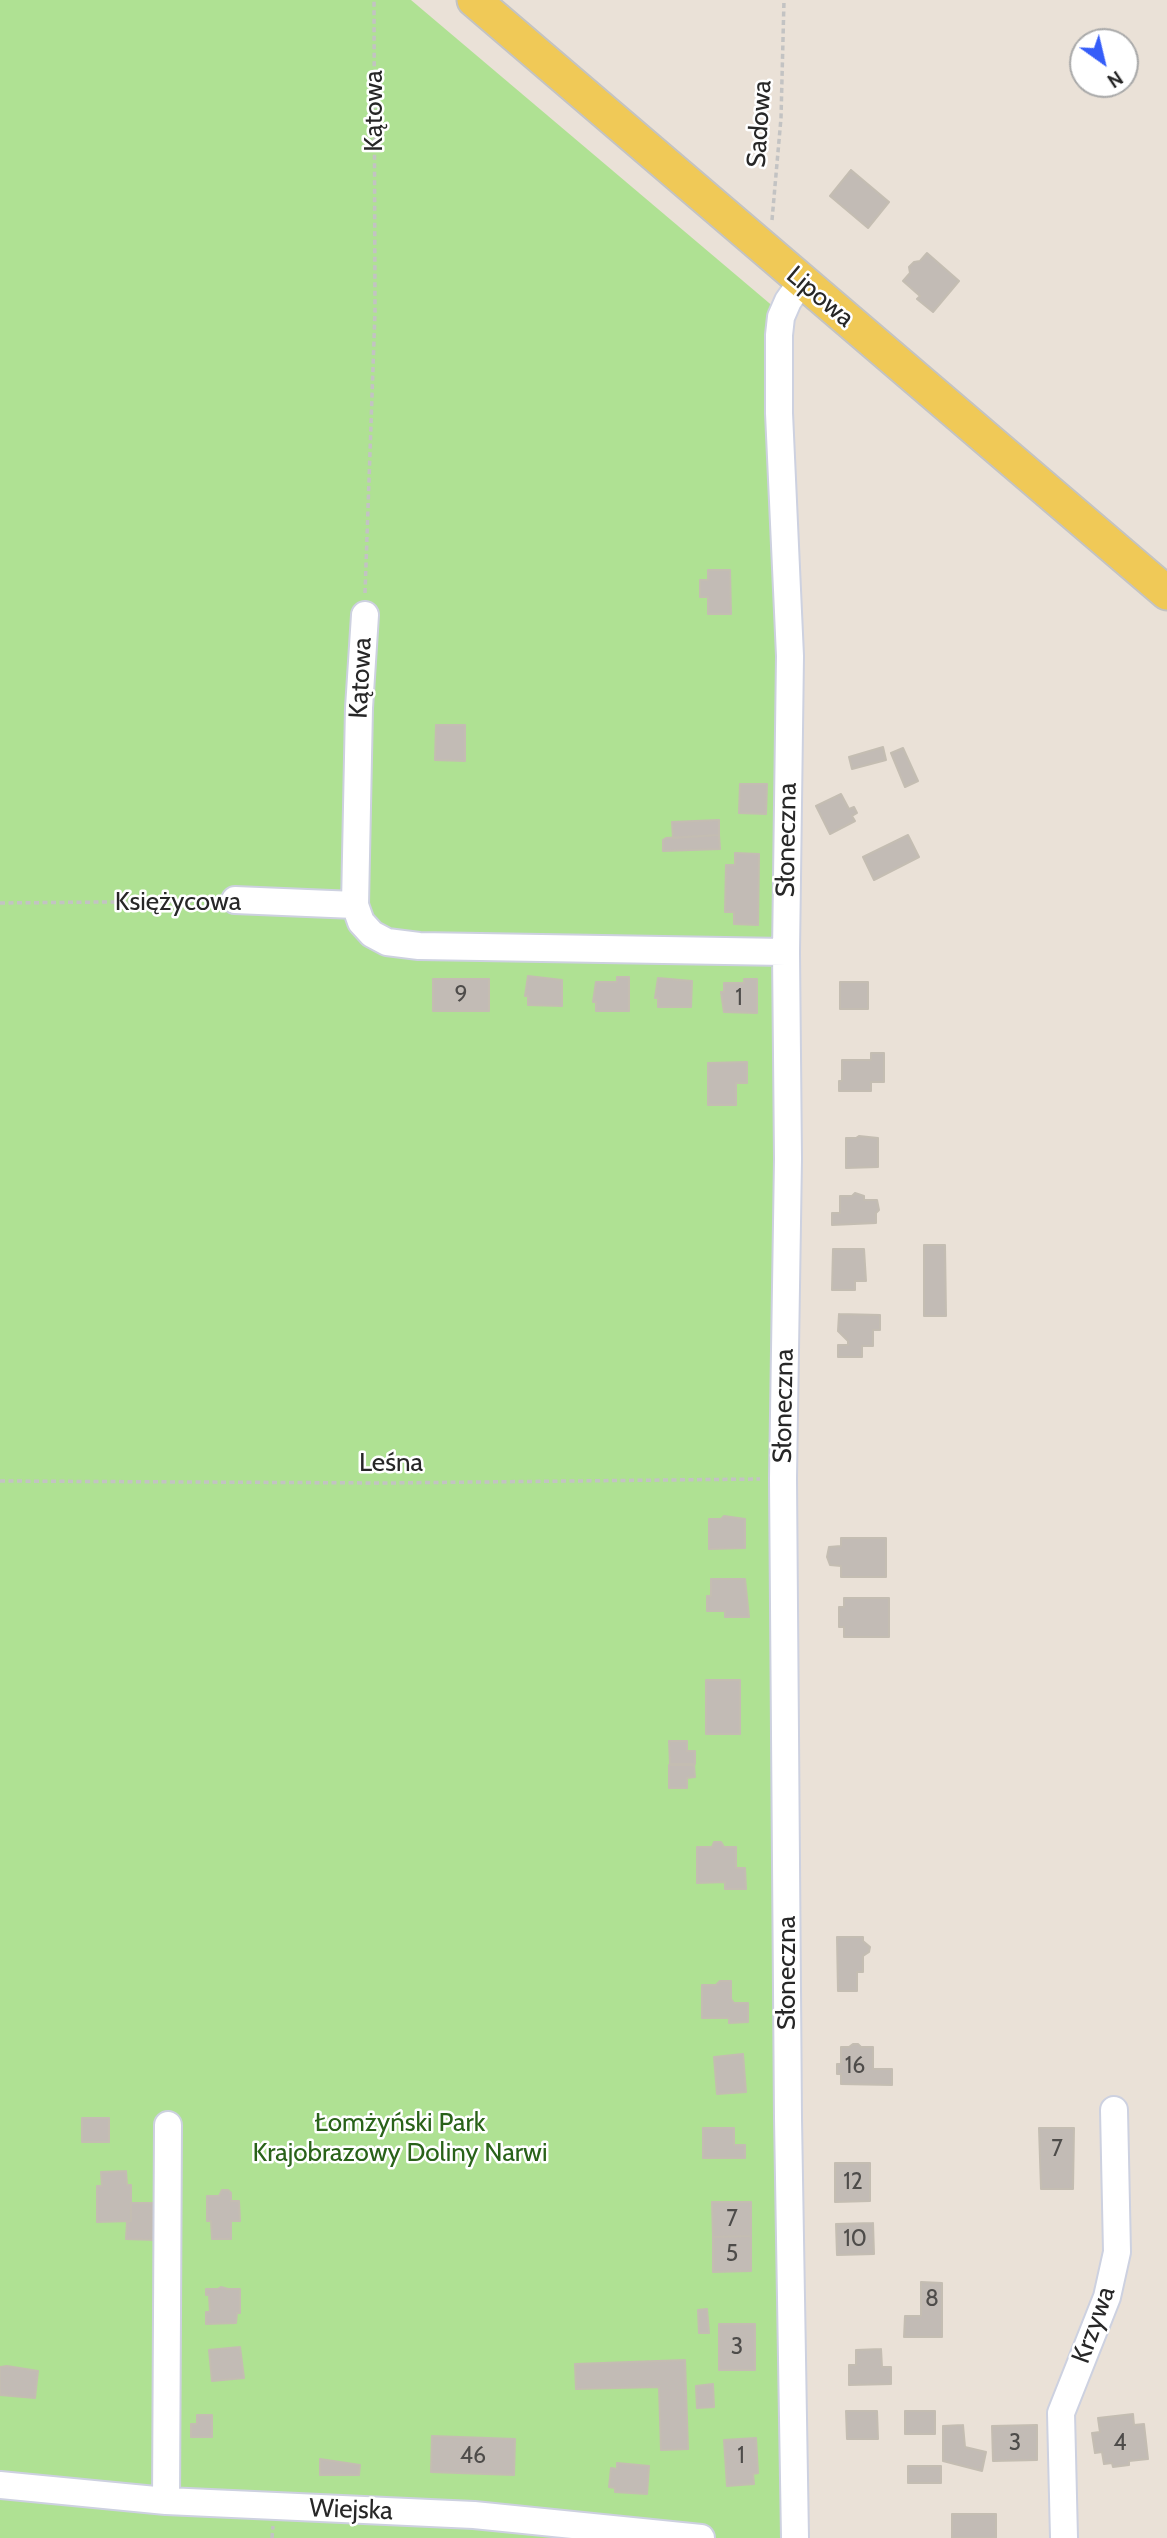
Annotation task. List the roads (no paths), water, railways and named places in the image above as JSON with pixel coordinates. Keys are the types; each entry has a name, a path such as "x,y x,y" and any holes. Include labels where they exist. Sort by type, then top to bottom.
{"main road":[{"name":"Lipowa","path":"474,0 1167,593"}],"street":[{"name":"Słoneczna","path":"795,2538 783,1478 788,1159 786,952 790,656 779,413 779,335 781,317 802,281"},
{"name":"Kątowa","path":"355,905 359,708 365,615"},
{"name":"Księżycowa","path":"235,900 355,905"},
{"path":"355,905 361,922 372,933 387,942 419,946 786,952"},
{"name":"Krzywa","path":"1064,2538 1061,2413 1107,2297 1117,2252 1114,2110"},
{"path":"166,2501 168,2125"},
{"name":"Wiejska","path":"0,2485 166,2501 474,2515 701,2538"}],"park label":[{"name":"Łomżyński Park Krajobrazowy Doliny Narwi","path":"400,2138"}]}
